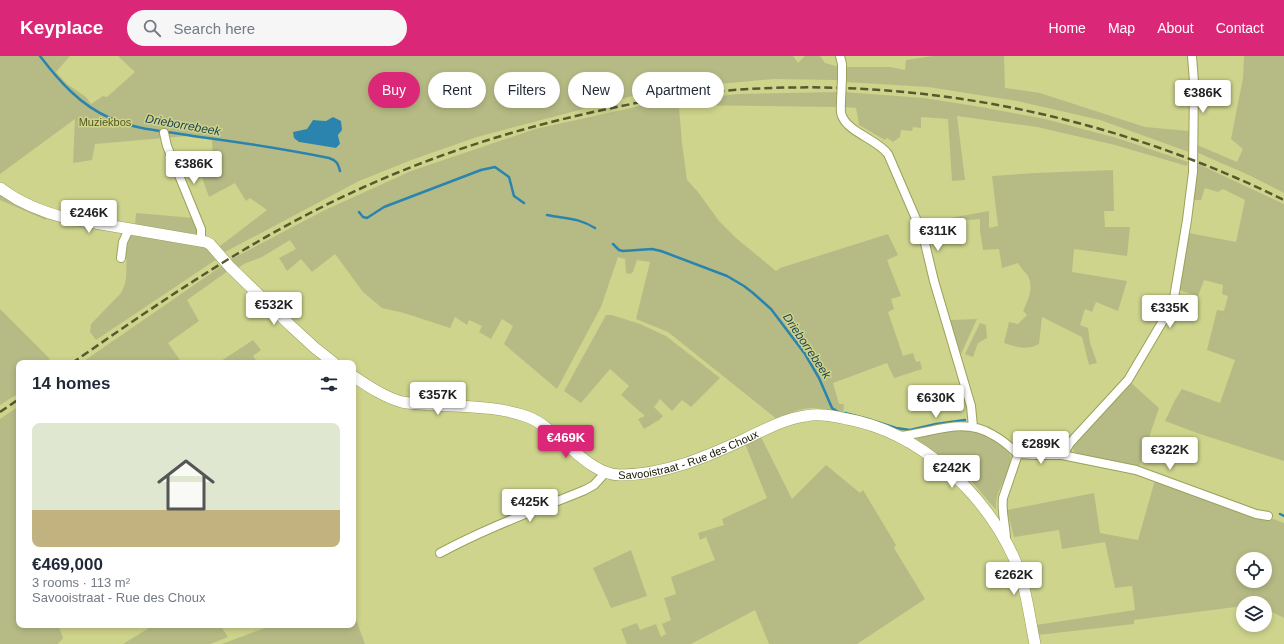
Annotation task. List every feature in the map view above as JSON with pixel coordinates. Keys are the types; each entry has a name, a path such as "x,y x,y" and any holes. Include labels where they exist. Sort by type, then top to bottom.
{"main road":[{"path":"0,188 21,202 51,215 201,240 210,244 230,267 277,313 330,360"},
{"name":"Savooistraat - Rue des Choux","path":"356,378 387,397 403,402 501,410 528,417 546,426 592,465 605,473 620,475 637,474 675,467 708,456 780,423 804,416 814,414 870,424 899,436 935,459 958,478 993,520 1019,570 1035,644"}],"street":[{"path":"1066,456 1066,450 1070,443 1128,380 1164,319 1174,298 1186,232 1193,172 1194,82 1192,56"},
{"path":"841,60 842,114 846,122 878,144 888,154 923,235 934,281 968,394 973,419 972,427"},
{"path":"164,133 167,146 200,229 201,240"},
{"path":"121,258 123,242 129,229"},
{"name":"Savooistraat - Rue des Choux","path":"899,436 914,435 953,426 972,427 992,434 1007,444 1018,454 1005,489 1002,506 1005,522 1006,543"},
{"path":"1018,454 1066,456 1147,473 1256,514 1268,516"},
{"path":"440,553 506,521 585,490 594,485 605,473"}],"green space":[{"name":"Muziekbos","path":"0,56 70,56 56,72 67,84 86,97 91,104 103,96 107,97 135,72 118,56 793,56 798,63 805,56 820,56 825,63 839,67 838,80 773,79 724,84 724,72 632,72 632,96 624,98 624,72 568,72 568,108 587,108 477,137 414,159 359,181 225,252 220,246 267,210 250,198 246,201 235,183 209,197 199,169 213,162 212,140 187,136 95,144 92,160 73,163 75,119 0,174","holes":["333,118 341,121 338,135 340,145 336,148 299,142 294,132 307,129 313,120 326,121"]},
{"path":"933,56 1004,56 1005,88 1040,93 1145,127 1189,131 1189,152 1100,120 1017,101 928,87 845,82 847,67 890,67 905,70 906,60"},
{"path":"1244,56 1284,56 1284,193 1251,176 1196,152 1195,144 1237,162 1243,149 1231,139 1243,78"},
{"path":"837,92 836,107 724,106 724,96"},
{"path":"843,92 924,98 1045,119 1117,138 1188,162 1187,166 1115,145 1037,127 957,116 965,180 952,181 948,119 921,117 921,128 913,127 912,131 901,130 900,137 893,142 887,138 885,140 859,125 856,108 844,107"},
{"path":"632,108 679,108 687,180 698,192 719,221 736,238 776,271 780,268 888,234 898,255 887,260 901,296 891,299 894,309 888,312 903,356 913,353 916,362 920,361 922,369 894,378 887,363 833,383 839,404 844,404 843,415 822,409 805,408 786,415 778,420 668,332 636,319 650,262 637,260 633,272 630,274 626,273 625,259 618,257 601,307 557,389 504,344 513,326 502,319 491,339 479,332 482,326 469,320 467,325 455,317 450,328 404,313 382,308 363,292 335,254 312,272 301,259 287,271 279,258 296,249 290,240 262,257 246,263 236,269 230,260 325,210 411,171 535,129"},
{"path":"1196,163 1284,204 1284,461 1165,421 1182,389 1220,403 1235,360 1207,350 1217,310 1224,311 1228,296 1222,294 1223,285 1204,280 1198,296 1179,290 1189,233 1236,242 1245,200 1223,189 1218,192 1205,188 1201,200 1193,200"},
{"path":"1113,170 1114,211 1104,211 1105,227 1130,227 1127,256 1074,249 1072,272 1127,281 1118,311 1096,302 1092,312 1085,309 1080,325 1088,328 1090,343 1097,363 1089,365 1082,337 1042,317 1039,344 1026,348 1004,343 1009,322 1018,324 1027,315 1023,311 1030,289 1030,280 1028,276 1018,263 1002,268 999,249 983,250 980,219 958,221 958,232 944,236 943,226 924,230 923,223 989,211 989,228 998,226 992,176"},
{"path":"0,193 46,216 46,220 0,200"},
{"path":"136,213 194,218 198,227 197,234 135,226"},
{"path":"133,235 202,245 217,259 96,340 90,332 91,324 121,293 126,279 128,243"},
{"path":"223,265 228,271 187,300 199,321 168,343 180,360 85,360"},
{"path":"0,309 50,359 16,360 16,395 0,405"},
{"path":"606,315 612,315 640,324 666,336 720,378 691,407 682,400 672,411 660,399 654,407 663,416 644,429 638,419 645,416 621,395 629,386 610,369 581,403 564,391"},
{"path":"977,319 961,354 950,320"},
{"path":"980,323 986,325 987,338 978,343 973,357 965,354"},
{"path":"253,340 261,350 253,356 256,360 223,360"},
{"path":"1130,382 1159,408 1139,467 1076,454 1073,449 1073,445"},
{"path":"16,408 16,628 59,628 63,638 58,644 0,644 0,419"},
{"path":"967,429 989,437 1003,445 1008,451 1010,465 997,497 996,510 966,475 960,474 917,440 918,436 921,434"},
{"path":"761,437 792,499 826,465 860,493 863,490 896,545 894,548 925,599 857,644 769,644 755,610 691,644 627,644 621,629 637,623 640,630 656,624 661,637 666,634 662,624 671,620 664,598 676,594 671,577 715,560 706,537 700,540 698,533 724,525 722,519 767,498 745,444"},
{"path":"1015,446 1038,448 1061,447 1051,451 1031,451 1019,448"},
{"path":"1155,480 1266,521 1268,517 1284,523 1284,618 1272,612 1272,596 1236,596 1236,607 1134,620 1134,624 1038,635 1036,625 1135,610 1132,586 1115,588 1105,542 1062,549 1059,530 1014,537 1007,510 1094,493 1100,533 1138,540"},
{"path":"631,550 647,596 611,608 593,568"},
{"path":"356,619 365,644 222,644 265,628 356,628"},
{"path":"149,628 222,628 228,637 210,644 123,644"}],"water":[{"path":"333,117 341,121 342,130 338,135 340,144 336,148 299,142 294,138 293,132 307,129 313,120 326,121"}],"waterway":[{"name":"Drieborrebeek","path":"40,56 71,92 99,113 120,122 151,130 261,146 329,158 336,162 340,171"},
{"name":"Drieborrebeek","path":"359,212 363,217 367,218 384,207 481,170 495,167 509,177 514,196 524,203"},
{"name":"Drieborrebeek","path":"547,215 577,220 589,224 595,228"},
{"name":"Drieborrebeek","path":"613,244 619,250 623,251 652,249 661,251 727,276 744,286 771,309 805,354 819,378 832,408 838,412"},
{"name":"Drieborrebeek","path":"845,413 896,428 910,430 936,424 965,420"},
{"name":"Drieborrebeek","path":"1016,445 1030,449 1056,448"},
{"name":"Drieborrebeek","path":"1280,514 1284,516"}],"railway":[{"path":"76,360 193,281 255,243 352,192 451,152 519,131 554,121 604,110 679,96 710,92 784,88 858,89 932,95 1004,106 1077,123 1147,144 1217,170 1284,200"},
{"path":"0,412 16,401"}]}
